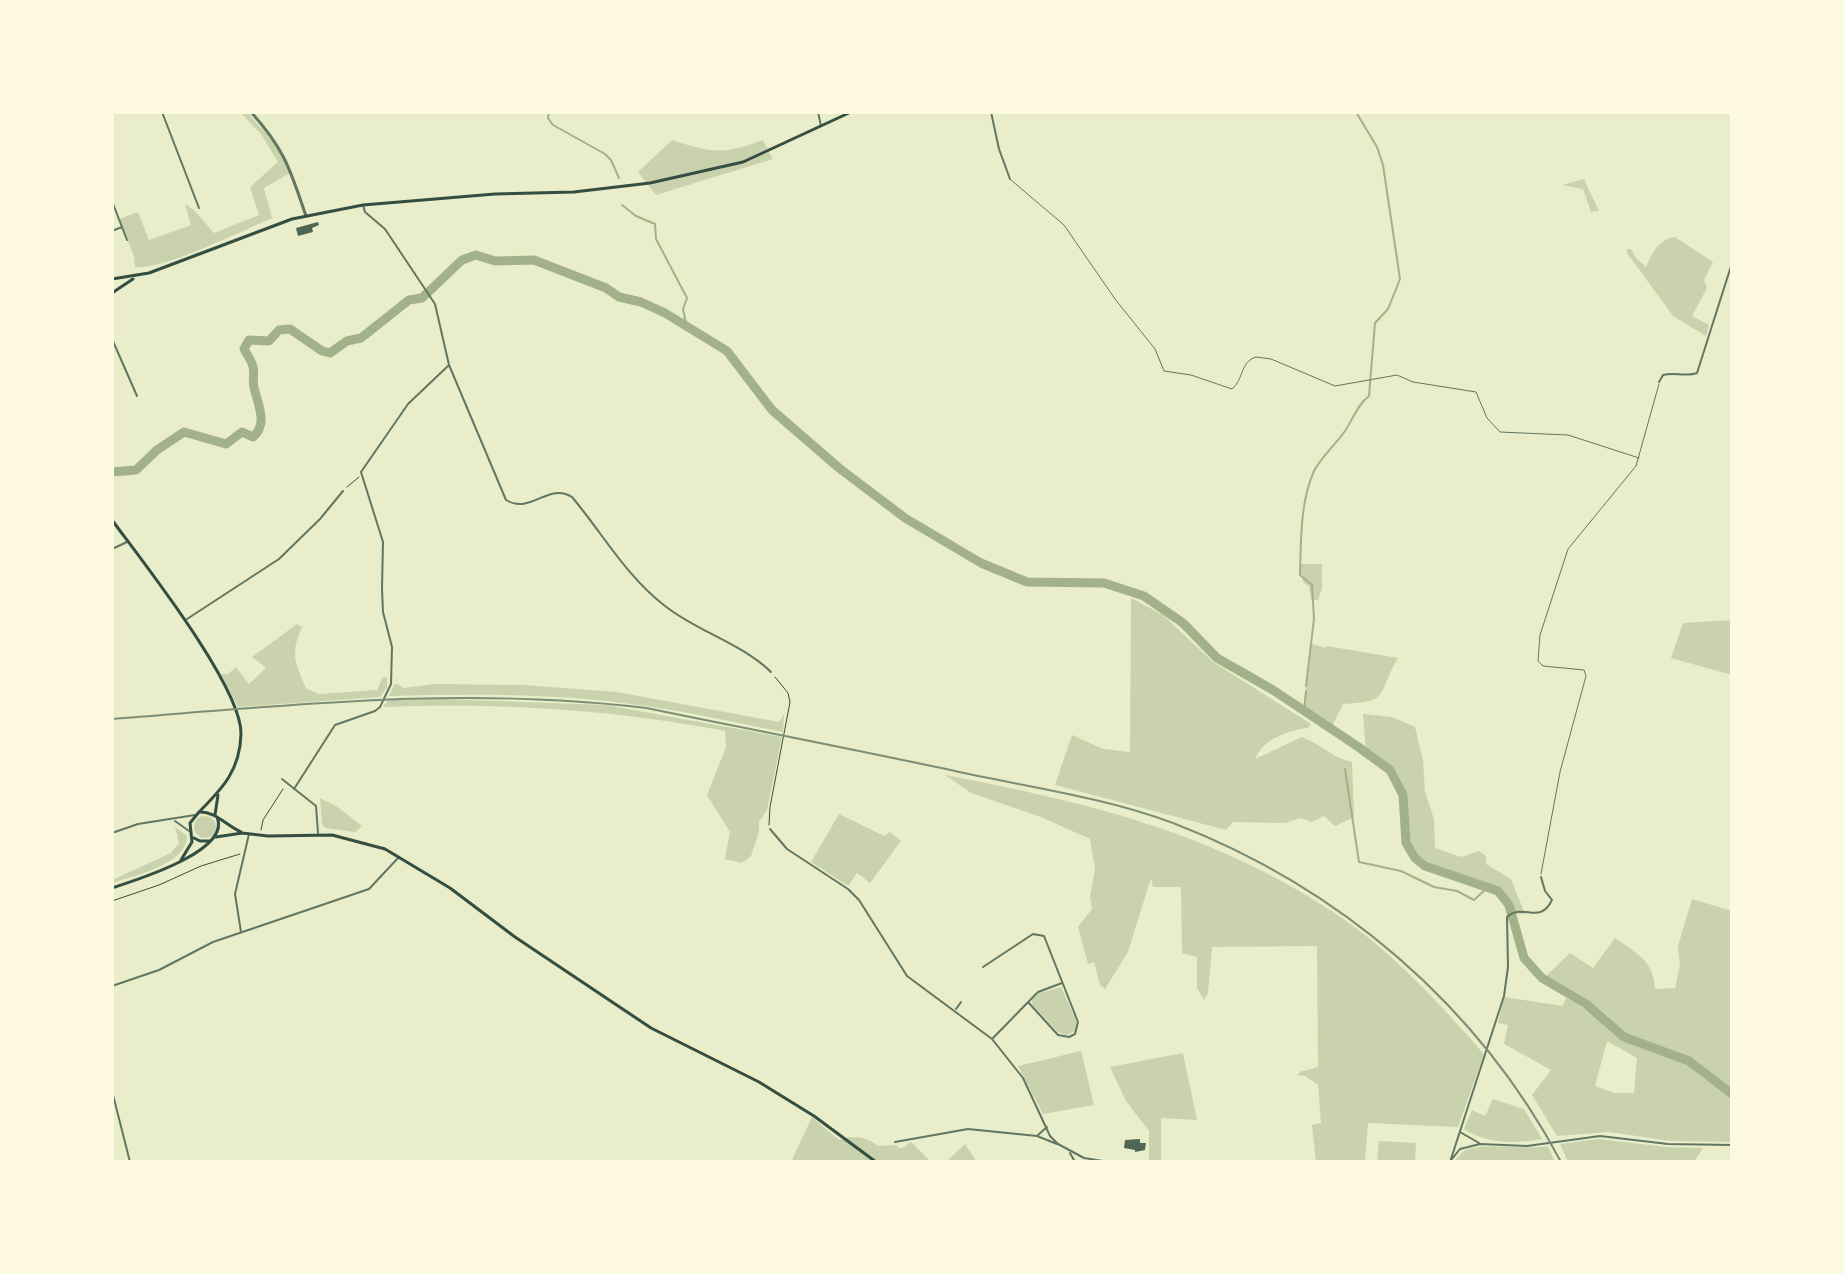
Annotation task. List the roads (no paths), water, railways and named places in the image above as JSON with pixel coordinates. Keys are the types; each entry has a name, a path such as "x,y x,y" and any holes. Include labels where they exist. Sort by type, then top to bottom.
{"main road":[{"path":"112,293 137,277 264,228 306,216 363,205 495,194 574,192 650,183 743,162 851,112"},
{"path":"112,279 137,277"},
{"path":"112,520 186,620 239,718 241,734 232,773 218,795 190,823 192,834 189,849 178,862"},
{"path":"216,837 220,827 216,816 218,795"},
{"path":"197,814 209,812 242,833"},
{"path":"112,888 192,856 216,837 242,833 318,834 369,843 400,856 651,1028 759,1082 814,1116 876,1162"},
{"path":"192,834 200,841 209,841"}],"street":[{"path":"162,112 199,208"},
{"path":"251,112 286,157 306,216"},
{"path":"818,112 821,127"},
{"path":"991,112 1010,179"},
{"path":"112,201 127,240"},
{"path":"363,205 365,212 385,229 435,304 449,365 506,500 515,505 527,505 552,492 564,492 572,497 638,583 666,607 747,652 771,672"},
{"path":"112,231 122,227"},
{"path":"1659,382 1667,374 1697,373 1732,263"},
{"path":"112,339 137,396"},
{"path":"294,789 335,725 380,707 389,689 392,647 383,612 383,542 361,472 408,404 449,365"},
{"path":"186,620 279,559 320,519 343,491"},
{"path":"112,549 128,542"},
{"path":"282,779 316,806 318,834"},
{"path":"112,833 150,822 197,814"},
{"path":"174,820 192,834"},
{"path":"770,829 787,849 848,889 859,900 907,976 992,1039 1023,1078 1058,1144"},
{"path":"242,934 235,894 249,834"},
{"path":"112,986 159,970 213,942 369,889 400,856"},
{"path":"1451,1161 1504,996 1509,914 1516,911 1538,914 1548,909 1552,900 1545,891 1541,877"},
{"path":"985,964 1033,934 1044,936 1078,1022 1075,1034 1069,1037 1058,1035 1028,1002"},
{"path":"992,1039 1038,992 1063,983"},
{"path":"955,1010 961,1002"},
{"path":"112,1091 130,1162"},
{"path":"1037,1136 1047,1127"},
{"path":"895,1142 960,1129 1037,1136 1084,1158 1109,1162"},
{"path":"1459,1131 1480,1144"},
{"path":"1451,1161 1460,1149 1480,1144 1527,1146 1612,1135 1668,1144 1732,1145"},
{"path":"1069,1152 1075,1162"},
{"path":"1080,1162 1084,1158"}],"lane":[{"path":"1010,179 1064,225 1115,299 1155,349 1164,371 1191,375 1232,389 1237,385 1245,364 1256,357 1271,359 1335,386 1397,375 1413,382 1469,390 1480,396 1487,418 1500,432 1568,435 1639,458"},
{"path":"1541,877 1560,772 1586,676 1584,670 1543,666 1538,661 1540,635 1568,549 1636,466 1659,382"}],"waterway":[{"path":"549,112 548,118 553,125 605,154 619,178"},
{"path":"1306,686 1314,619 1312,585 1300,575 1302,522 1309,483 1317,466 1369,396 1375,323 1388,309 1400,279 1383,165 1377,147 1356,112"},
{"path":"622,205 636,216 655,224 656,239 687,298 683,309 686,324"},
{"path":"112,472 136,470 157,450 184,432 226,444 242,432 253,437 261,420 253,385 253,367 244,349 249,340 269,341 279,330 290,329 322,351 330,353 347,341 361,338 409,300 422,298 462,260 476,255 495,261 534,260 606,288 619,297 641,302 665,313 727,351 772,410 839,468 905,518 981,563 1027,582 1104,583 1144,596 1183,623 1217,658 1273,690 1390,770 1403,795 1406,843 1415,858 1425,866 1498,891 1509,905 1524,958 1542,978 1586,1004 1624,1037 1689,1061 1732,1094"},
{"path":"1304,711 1306,691"},
{"path":"1345,769 1359,862 1401,871 1434,887 1457,891 1474,900 1488,887"}],"railway":[{"path":"112,719 246,708 445,698 511,698 646,708 1065,793 1147,814 1234,850 1292,881 1347,917 1398,958 1446,1003 1489,1052 1527,1105 1561,1162"}]}
